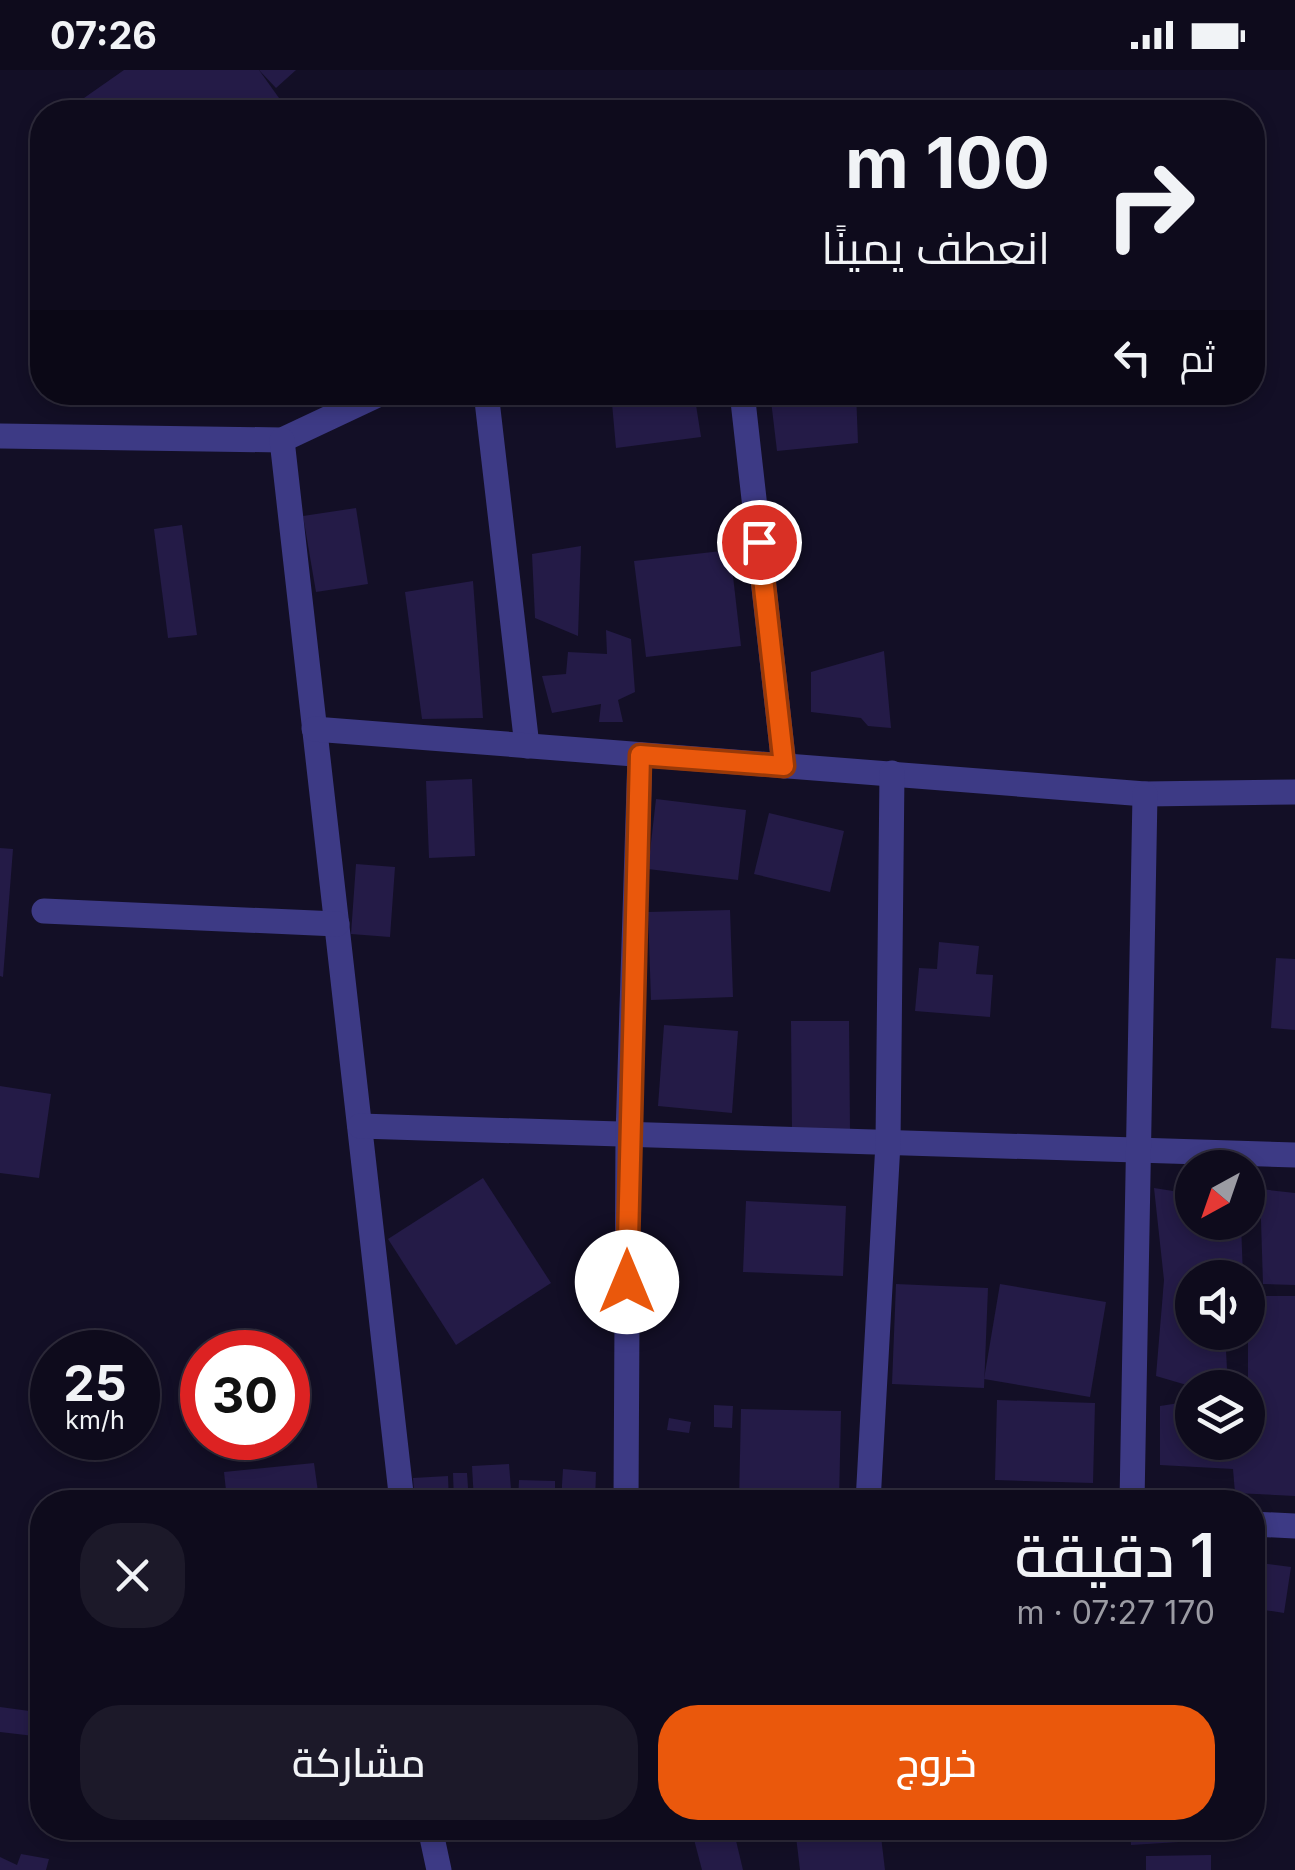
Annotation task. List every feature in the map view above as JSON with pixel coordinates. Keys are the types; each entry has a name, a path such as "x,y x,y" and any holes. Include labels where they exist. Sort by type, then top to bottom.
{"street":[{"path":"0,436 282,440 356,405"},
{"path":"488,405 527,746"},
{"path":"743,405 784,766"},
{"path":"282,440 401,1490"},
{"path":"314,730 1145,794 1295,792"},
{"path":"626,1490 628,1135 640,755"},
{"path":"869,1490 888,1143 892,773"},
{"path":"1132,1490 1145,794"},
{"path":"44,911 337,924"},
{"path":"360,1126 1295,1155"},
{"path":"1265,1525 1295,1526"},
{"path":"433,1840 439,1870"}],"building":[{"path":"124,70 259,70 280,100 81,100"},
{"path":"259,70 296,70 276,88"},
{"path":"612,405 696,405 701,437 616,448"},
{"path":"772,405 857,405 858,443 777,451"},
{"path":"356,508 368,584 316,592 303,516"},
{"path":"182,525 197,635 168,638 154,529"},
{"path":"581,546 578,636 535,618 532,554"},
{"path":"730,550 741,646 646,657 634,561"},
{"path":"473,581 483,718 422,719 405,592"},
{"path":"606,630 631,639 635,692 618,700 623,722 599,722 601,704 552,713 542,676 566,674 568,652 607,654"},
{"path":"884,651 891,728 868,726 861,718 811,712 811,672"},
{"path":"472,779 475,856 429,858 426,781"},
{"path":"656,799 746,810 738,880 648,869"},
{"path":"769,813 844,831 830,892 754,874"},
{"path":"0,848 13,849 3,977 0,976"},
{"path":"356,864 395,867 390,937 351,934"},
{"path":"730,910 733,997 651,1000 648,912"},
{"path":"939,942 979,946 976,974 993,975 990,1017 915,1011 919,968 937,969"},
{"path":"1276,958 1295,959 1295,1030 1271,1028"},
{"path":"791,1021 849,1021 850,1131 792,1132"},
{"path":"664,1025 738,1031 732,1113 658,1106"},
{"path":"0,1086 51,1094 39,1178 0,1173"},
{"path":"483,1178 551,1283 456,1345 388,1239"},
{"path":"1154,1188 1175,1191 1175,1240 1242,1240 1242,1260 1175,1260 1175,1350 1226,1350 1227,1370 1175,1370 1175,1382 1156,1376 1164,1280"},
{"path":"1265,1190 1295,1193 1295,1285 1265,1284"},
{"path":"746,1201 846,1206 843,1276 743,1272"},
{"path":"896,1284 988,1288 984,1388 892,1384"},
{"path":"1000,1284 1106,1302 1090,1397 984,1379"},
{"path":"1265,1296 1295,1296 1295,1496 1235,1490 1233,1469 1160,1465 1160,1406 1175,1404 1175,1460 1265,1460 1265,1370 1248,1370 1248,1350 1265,1350"},
{"path":"997,1400 1095,1403 1093,1483 995,1480"},
{"path":"714,1405 733,1406 732,1428 714,1427"},
{"path":"741,1409 841,1411 839,1490 739,1490"},
{"path":"669,1418 691,1422 689,1433 667,1430"},
{"path":"314,1463 318,1490 226,1490 224,1472"},
{"path":"509,1464 511,1490 473,1490 472,1466"},
{"path":"563,1469 596,1472 595,1490 562,1490"},
{"path":"453,1473 467,1473 468,1490 454,1490"},
{"path":"448,1476 449,1490 414,1490 413,1478"},
{"path":"519,1480 555,1481 555,1490 519,1490"},
{"path":"1265,1564 1291,1567 1284,1613 1265,1610"},
{"path":"0,1707 30,1711 30,1736 0,1732"},
{"path":"694,1840 736,1840 743,1870 702,1870"},
{"path":"796,1840 881,1840 885,1870 800,1870"},
{"path":"1131,1840 1179,1840 1179,1842 1131,1845"},
{"path":"21,1854 49,1859 46,1870 0,1870 0,1857 17,1865"},
{"path":"1211,1855 1211,1870 1146,1870 1146,1856"}],"route":[{"path":"627,1282 640,755 784,766 759,542"}]}
